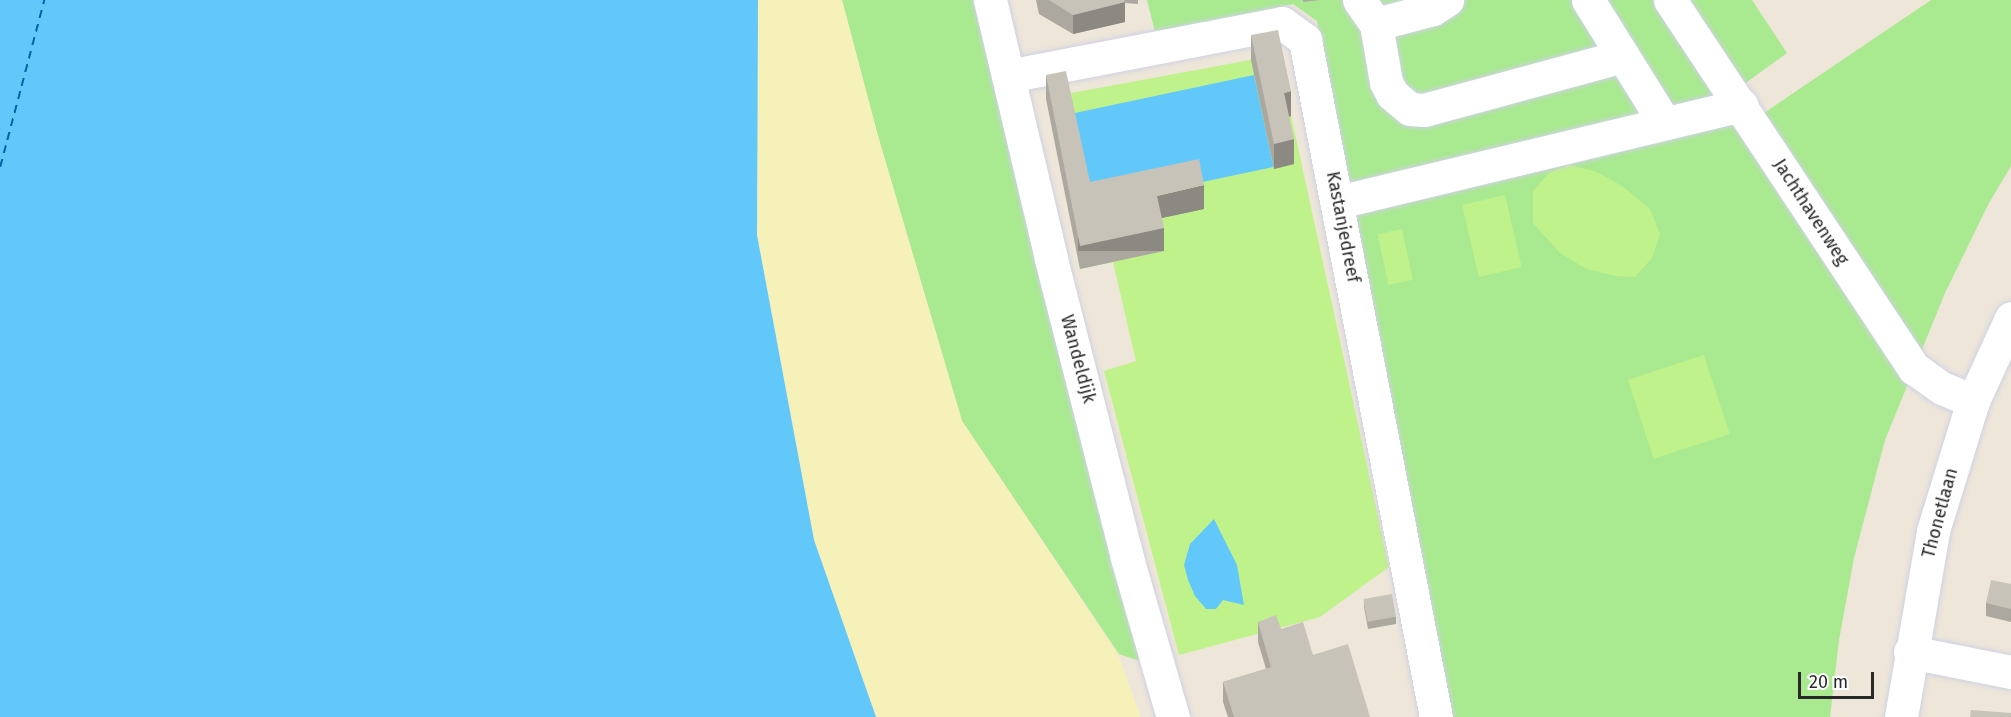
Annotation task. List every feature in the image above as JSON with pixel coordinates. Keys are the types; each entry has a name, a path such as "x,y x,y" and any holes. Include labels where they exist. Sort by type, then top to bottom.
{"street":[{"name":"Wandeldijk","path":"990,0 1127,558 1173,717"},
{"path":"1447,0 1433,9 1367,12 1386,82 1400,104 1410,109 1424,110 1623,56"},
{"path":"1588,0 1664,122"},
{"name":"Jachthavenweg","path":"1670,0 1914,368 1942,388 1973,401"},
{"name":"Kastanjedreef","path":"1008,76 1282,23 1305,40 1436,717"},
{"path":"1338,202 1741,105"},
{"name":"Thonetlaan","path":"1901,717 1910,652 1933,531 1973,401 2011,318"},
{"path":"1910,652 2011,672"}],"green space":[{"path":"842,0 980,0 1143,662 1119,654 962,421 878,136"},
{"path":"1147,0 1653,0 1713,89 1686,0 1752,0 1787,53 1743,85 1764,113 1931,0 2011,0 2011,166 1989,203 1945,293 1885,440 1854,558 1839,640 1830,717 1445,717 1349,179 1317,21 1293,4 1155,32"},
{"path":"1278,55 1389,567 1320,617 1179,655 1104,371 1136,361 1113,262 1080,269 1075,245 1066,94"},
{"path":"1570,165 1597,172 1622,186 1650,209 1660,234 1652,258 1635,277 1615,276 1587,269 1561,254 1533,223 1533,191 1550,172"},
{"path":"1505,195 1522,267 1479,277 1462,205"},
{"path":"1402,229 1413,280 1388,285 1378,234"},
{"path":"1704,355 1730,434 1654,459 1628,380"}],"sand":[{"path":"758,0 842,0 878,136 962,421 1118,654 1141,717 876,717 814,540 757,235"}],"water":[{"path":"0,0 758,0 757,235 814,540 876,717 0,717"},
{"path":"1254,75 1274,167 1090,206 1070,114"},
{"path":"1214,519 1237,565 1244,605 1223,600 1216,609 1206,609 1195,596 1188,580 1184,565 1190,544"}],"building":[{"path":"1049,0 1124,0 1125,2 1073,15"},
{"path":"1278,30 1291,91 1284,93 1294,139 1274,144 1251,35"},
{"path":"1066,71 1090,182 1199,159 1204,185 1157,196 1164,228 1080,246 1046,75"},
{"path":"1991,580 2011,584 2011,609 1986,603"},
{"path":"1392,594 1396,617 1367,622 1363,599"},
{"path":"1276,615 1281,629 1303,622 1313,655 1348,644 1370,717 1234,717 1223,682 1271,667 1258,622"},
{"path":"1971,710 2011,713 2011,717 1970,717"}],"ferry route":[{"path":"0,167 44,0"}]}
